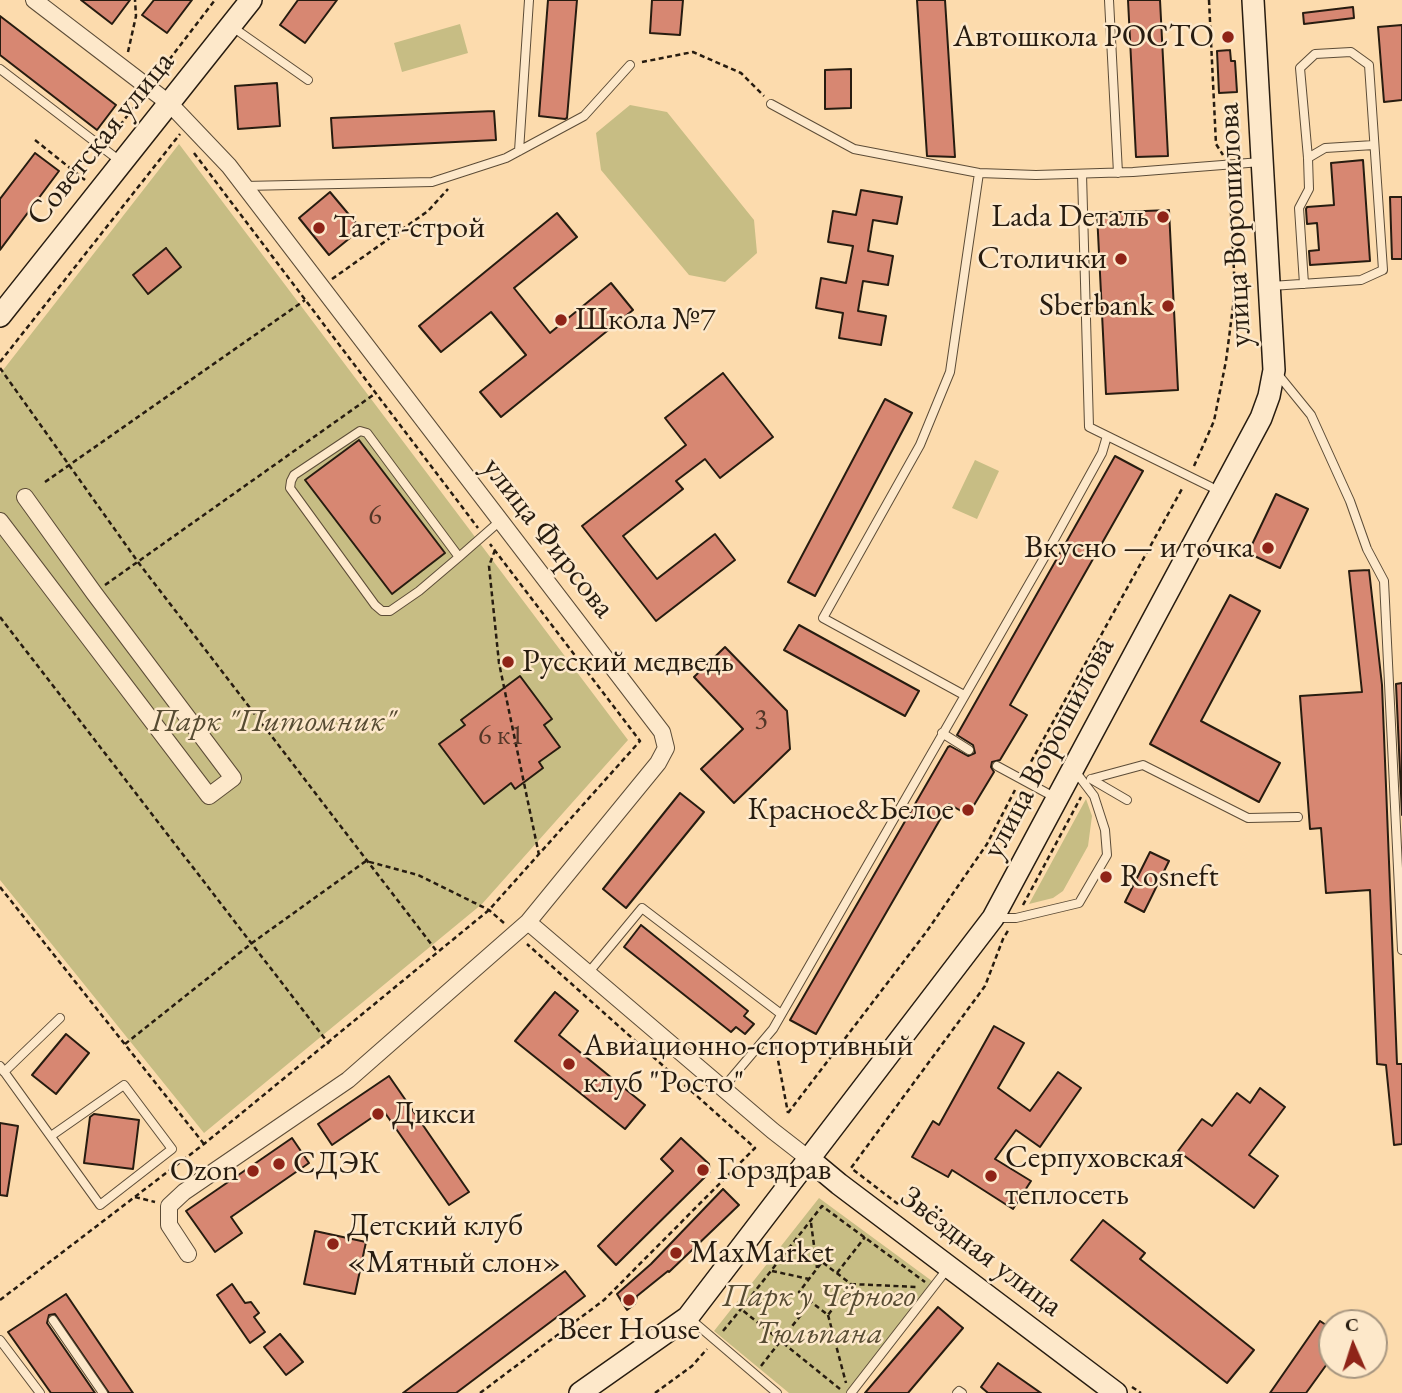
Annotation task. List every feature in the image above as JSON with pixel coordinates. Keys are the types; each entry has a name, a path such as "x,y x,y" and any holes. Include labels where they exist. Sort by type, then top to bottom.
{"main road":[{"name":"Советская улица","path":"0,316 251,0"},
{"name":"улица Ворошилова","path":"580,1393 688,1317 993,918 1057,799 1084,778 1256,428 1269,396 1274,370 1253,0"},
{"name":"Звёздная улица","path":"809,1159 1116,1393"}],"street":[{"name":"улица Фирсова","path":"34,0 170,104 229,166 662,732 666,748 658,763 528,922"},
{"path":"0,521 209,796 233,778 25,497"},
{"path":"69,612 94,593"},
{"path":"144,711 168,692"},
{"path":"188,1254 169,1225 169,1206 184,1192 348,1080 528,922 809,1159"}],"lane":[{"path":"519,151 529,0"},
{"path":"1109,0 1118,173"},
{"path":"230,26 308,80"},
{"path":"1271,286 1304,284 1361,280 1383,270 1369,65 1351,52 1315,54 1300,68 1309,189 1299,208 1304,284"},
{"path":"244,186 432,182 506,158 583,116 630,65"},
{"path":"0,69 123,163"},
{"path":"771,104 854,149 979,173 1118,173 1264,162"},
{"path":"1308,158 1325,148 1374,145"},
{"path":"964,695 823,618 920,445 950,372 979,173"},
{"path":"1082,174 1089,427 1211,487"},
{"path":"1274,370 1311,415 1350,501 1367,549 1384,581 1402,950"},
{"path":"459,556 367,433 360,431 294,475 291,481 290,488 382,611 390,611 409,598 459,556 500,521"},
{"path":"723,1088 773,1029 1070,511 1102,453 1107,436"},
{"path":"942,733 969,750"},
{"path":"1084,778 1143,765 1248,818 1298,817"},
{"path":"997,766 1057,799"},
{"path":"1084,778 1127,800"},
{"path":"993,918 1016,918 1079,903 1107,855 1105,830 1094,796 1084,778"},
{"path":"589,972 642,908 781,1014"},
{"path":"51,1136 124,1085 172,1149 100,1205 2,1069 60,1018"},
{"path":"848,1393 949,1266"},
{"path":"688,1317 777,1393"},
{"path":"53,1320 103,1393"},
{"path":"0,1340 40,1393"}],"path":[{"path":"124,69 136,16 135,0"},
{"path":"159,73 215,0"},
{"path":"773,1029 788,1113 927,931 987,844 1188,477 1214,421 1226,361 1235,291 1229,164 1216,144 1209,0"},
{"path":"630,65 693,52 741,73 771,104"},
{"path":"103,148 139,100"},
{"path":"35,140 85,180 89,174"},
{"path":"321,287 428,211 464,171"},
{"path":"45,482 305,300"},
{"path":"0,368 138,562 438,953"},
{"path":"94,593 376,393"},
{"path":"495,550 489,566 499,663 538,855"},
{"path":"0,617 329,1044"},
{"path":"851,1168 985,986 1003,939 1016,918 1084,778"},
{"path":"366,861 418,875 489,911 755,1148 604,1300 480,1393"},
{"path":"125,1044 252,943 366,861"},
{"path":"0,887 204,1144 0,1300"},
{"path":"135,1197 169,1206"},
{"path":"654,1393 692,1366 772,1271 822,1206 933,1288"},
{"path":"811,1221 817,1268"},
{"path":"837,1273 865,1237"},
{"path":"848,1393 828,1315 799,1293 817,1268 822,1262 852,1284 933,1288"},
{"path":"772,1271 809,1279"},
{"path":"828,1315 852,1284"},
{"path":"754,1374 811,1303"},
{"path":"741,1309 848,1393"}],"green space":[{"path":"460,24 468,53 402,72 394,43"},
{"path":"630,105 667,112 754,220 757,253 725,282 689,275 601,170 596,133"},
{"name":"Парк \"Питомник\"","path":"179,144 628,740 482,904 204,1133 0,880 0,374"},
{"path":"975,460 999,471 977,519 952,508"},
{"path":"1086,799 1092,816 1088,846 1063,891 1053,898 1029,904"},
{"name":"Парк у Чёрного Тюльпана","path":"819,1198 936,1284 851,1393 789,1393 714,1331"}],"building":[{"path":"81,0 130,0 112,24"},
{"path":"154,0 192,0 167,33 142,15"},
{"path":"298,0 337,0 305,43 280,25"},
{"path":"548,0 577,0 565,119 539,116"},
{"path":"652,0 683,0 680,35 650,33"},
{"path":"917,0 945,0 955,157 927,156"},
{"path":"1128,0 1160,0 1168,156 1136,157"},
{"path":"1353,7 1354,18 1304,24 1303,13"},
{"path":"0,16 116,105 97,130 0,55"},
{"path":"1402,25 1402,100 1384,102 1378,27"},
{"path":"1230,50 1231,61 1235,61 1237,92 1219,93 1217,51"},
{"path":"851,69 851,108 825,109 825,70"},
{"path":"277,83 280,126 238,129 235,86"},
{"path":"494,111 496,140 333,148 331,118"},
{"path":"35,153 59,171 0,250 0,199"},
{"path":"1363,160 1370,261 1310,265 1309,251 1319,250 1317,223 1307,224 1307,207 1334,205 1331,163"},
{"path":"861,190 902,197 897,224 873,220 868,251 893,256 888,285 863,281 858,311 886,316 881,345 839,338 843,313 816,308 821,278 846,283 853,246 828,242 833,211 856,215"},
{"path":"330,192 361,229 329,255 299,218"},
{"path":"1390,197 1402,197 1402,259 1392,259"},
{"path":"1169,210 1178,390 1106,394 1097,213"},
{"path":"557,213 577,237 514,288 550,333 611,283 633,310 501,417 480,392 526,355 491,312 441,352 419,326"},
{"path":"166,248 181,267 148,294 133,275"},
{"path":"723,373 773,437 720,478 705,459 676,481 683,489 623,536 657,579 715,534 735,560 656,621 582,526 686,445 665,418"},
{"path":"885,399 912,413 815,596 788,582"},
{"path":"359,440 445,553 392,594 305,480"},
{"path":"1115,456 1143,471 1010,705 1027,715 1000,760 992,762 994,772 968,815 949,804 816,1034 790,1020 948,747 968,756 975,753 973,745 957,735"},
{"path":"1276,494 1308,509 1280,568 1248,553"},
{"path":"1369,570 1382,685 1397,1064 1402,1064 1402,1144 1394,1145 1386,1065 1377,1064 1370,890 1326,893 1321,828 1310,829 1300,696 1362,692 1349,571"},
{"path":"1230,595 1260,611 1201,721 1280,763 1259,802 1150,744"},
{"path":"799,625 919,691 905,716 784,650"},
{"path":"725,647 787,711 790,749 734,803 701,769 743,729 694,677"},
{"path":"520,676 552,719 544,725 560,747 539,762 543,768 515,789 511,783 484,804 439,744 465,725 461,720"},
{"path":"1402,683 1402,815 1396,684"},
{"path":"680,793 704,812 626,908 603,889"},
{"path":"1150,852 1169,861 1144,912 1125,902"},
{"path":"641,925 748,1011 744,1016 754,1024 745,1034 736,1027 731,1032 624,947"},
{"name":"Авиационно-спортивный клуб \"Росто\"","path":"555,992 578,1011 559,1035 645,1105 625,1129 515,1041"},
{"path":"994,1026 1024,1043 998,1088 1030,1111 1058,1072 1081,1088 1040,1147 1016,1130 995,1159 1031,1181 1013,1209 952,1170 948,1177 912,1157 933,1121 939,1125"},
{"path":"66,1034 89,1053 56,1094 32,1075"},
{"path":"389,1076 469,1192 449,1205 383,1110 332,1145 318,1124"},
{"path":"1260,1088 1285,1107 1249,1155 1278,1176 1254,1208 1178,1151 1202,1119 1212,1126 1237,1093 1250,1103"},
{"path":"94,1114 139,1120 133,1169 84,1163 90,1117"},
{"path":"0,1123 18,1126 7,1196 0,1195"},
{"path":"292,1138 309,1163 231,1217 242,1233 215,1252 186,1211"},
{"path":"681,1138 709,1164 710,1172 616,1265 598,1246 673,1171 661,1159"},
{"path":"723,1189 739,1205 669,1272 637,1296 635,1304 627,1310 617,1294 651,1264"},
{"path":"1103,1220 1145,1253 1140,1259 1254,1350 1227,1383 1071,1260"},
{"path":"315,1231 366,1242 355,1294 304,1284"},
{"path":"565,1271 585,1296 456,1393 403,1393"},
{"path":"232,1284 245,1303 251,1302 259,1313 254,1317 265,1332 250,1343 217,1295"},
{"path":"66,1294 133,1393 109,1393 55,1314 49,1315 47,1323 95,1393 51,1393 8,1332"},
{"path":"938,1307 963,1328 908,1393 865,1393"},
{"path":"1318,1324 1318,1376 1306,1393 1270,1393"},
{"path":"280,1334 303,1362 286,1375 264,1347"},
{"path":"998,1363 1041,1393 988,1393 981,1387"}],"place":[{"name":"Автошкола РОСТО","path":"1228,37"},
{"name":"Lada Dеталь","path":"1163,217"},
{"name":"Тагет-строй","path":"319,228"},
{"name":"Столички","path":"1121,259"},
{"name":"Sberbank","path":"1168,306"},
{"name":"Школа №7","path":"561,320"},
{"name":"Вкусно — и точка","path":"1268,548"},
{"name":"Русский медведь","path":"508,662"},
{"name":"Красное&Белое","path":"968,810"},
{"name":"Rosneft","path":"1106,877"},
{"name":"Авиационно-спортивный клуб \"Росто\"","path":"569,1064"},
{"name":"Дикси","path":"378,1114"},
{"name":"СДЭК","path":"279,1164"},
{"name":"Горздрав","path":"703,1170"},
{"name":"Ozon","path":"253,1171"},
{"name":"Серпуховская теплосеть","path":"991,1176"},
{"name":"Детский клуб «Мятный слон»","path":"333,1244"},
{"name":"MaxMarket","path":"676,1253"},
{"name":"Beer House","path":"629,1300"}]}
